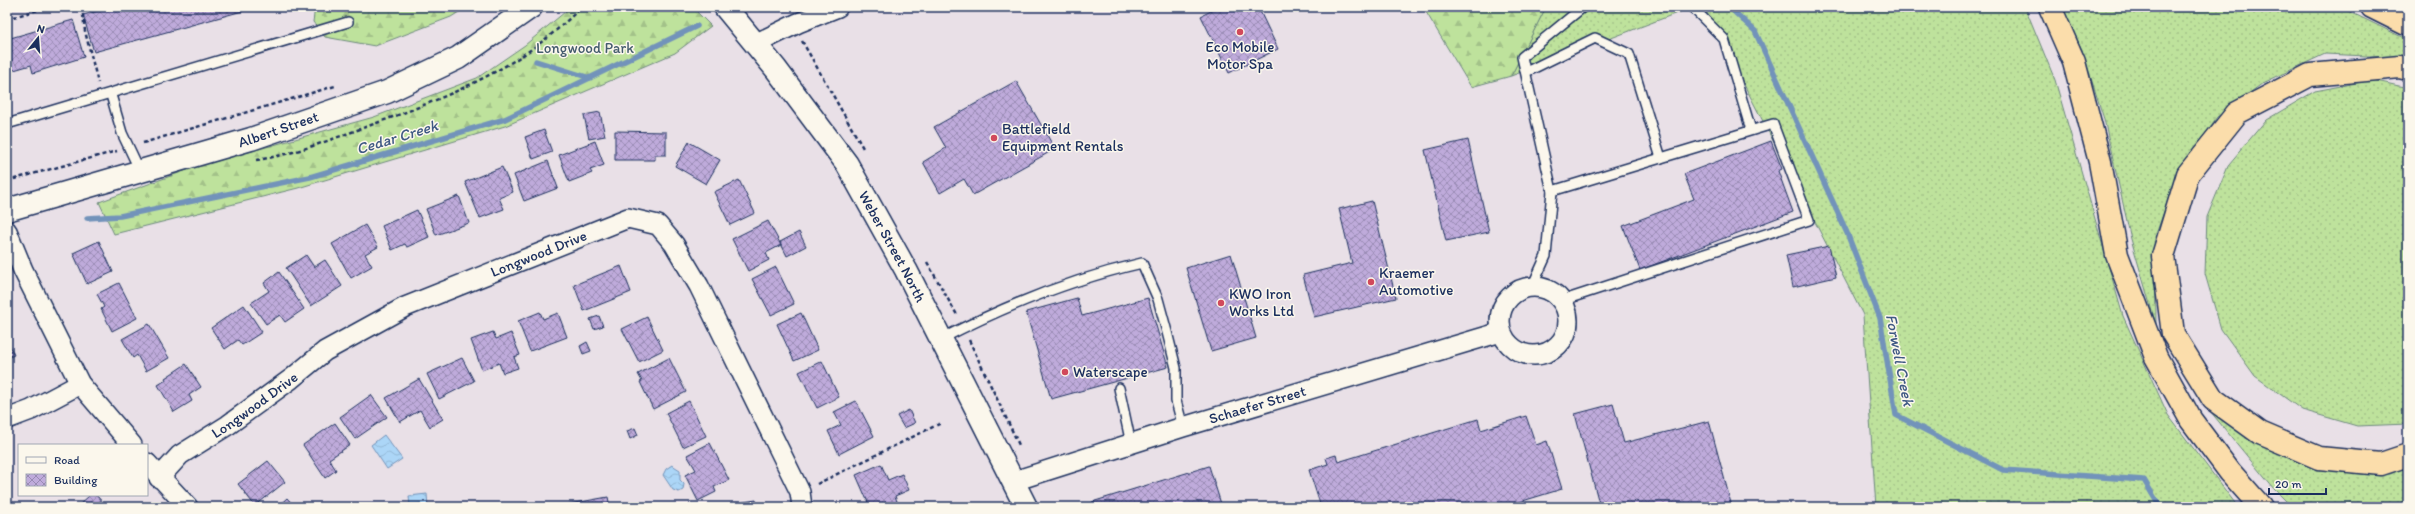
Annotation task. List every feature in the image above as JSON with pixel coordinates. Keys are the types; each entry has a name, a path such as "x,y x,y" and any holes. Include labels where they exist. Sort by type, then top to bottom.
{"highway":[{"path":"2050,7 2074,62 2100,162 2117,255 2156,357 2191,420 2230,472 2261,507"},
{"path":"2372,7 2408,24"},
{"path":"2408,69 2400,67 2310,75 2237,113 2188,174 2163,256 2173,334 2213,399 2260,433 2319,458 2381,464 2408,455"}],"main road":[{"name":"Albert Street","path":"7,210 251,139 387,92 458,58 531,7"},
{"name":"Weber Street North","path":"725,7 847,164 941,339 1026,507"}],"street":[{"path":"755,44 798,23 838,7"},
{"name":"Longwood Drive","path":"159,478 180,454 228,425 326,351 399,310 628,218 658,225 674,244 699,286 801,499"},
{"path":"7,231 23,270 80,384 131,444"},
{"path":"1532,287 1548,291 1561,301 1566,311 1568,323 1565,335 1559,344 1550,352 1538,355 1521,353 1507,343 1501,332 1500,317 1505,302 1522,289 1532,287"},
{"name":"Schaefer Street","path":"1014,481 1183,427 1501,332"},
{"path":"7,419 31,410 80,384"},
{"path":"148,464 159,478 188,507"}],"lane":[{"path":"1532,287 1546,256 1552,191 1522,57 1583,7"},
{"path":"1692,7 1724,40 1751,130"},
{"path":"7,124 102,96 111,95 348,22"},
{"path":"1526,72 1595,38 1629,54 1661,158"},
{"path":"111,95 122,133 140,171"},
{"path":"1552,191 1773,124 1809,220 1561,301"},
{"path":"941,339 1012,304 1112,270 1142,263 1158,300 1167,332 1176,368 1176,401 1183,427"},
{"path":"1119,388 1131,444"}],"path":[{"path":"13,18 49,7"},
{"path":"82,7 85,31 102,96"},
{"path":"7,181 128,148 336,86"},
{"path":"801,499 941,424"}],"green space":[{"path":"315,7 467,7 451,17 375,46 325,37 313,22"},
{"name":"Longwood Park","path":"571,7 692,7 711,26 675,53 505,126 298,188 114,234 99,202 198,166 374,117 477,78 525,45"},
{"path":"1423,7 1546,7 1511,76 1471,87"},
{"path":"1546,7 1693,7 1511,76"},
{"path":"1704,7 2025,7 2055,80 2123,316 2168,415 2238,507 1876,507 1863,315"},
{"path":"2062,7 2340,7 2408,40 2408,58 2325,54 2263,83 2217,117 2177,175 2155,237 2156,325 2131,239 2104,119 2082,50"},
{"path":"2372,80 2408,88 2408,424 2357,426 2302,410 2255,376 2221,329 2205,274 2207,217 2229,164 2266,120 2315,91"},
{"path":"2201,400 2320,468 2390,474 2408,466 2408,507 2292,507 2274,489"}],"water":[{"path":"384,435 402,459 387,469 371,445"},
{"path":"672,465 680,470 680,480 684,484 683,490 679,492 673,490 663,475 666,469"},
{"path":"427,494 428,507 410,507 409,496"}],"building":[{"path":"114,7 257,7 94,52 83,15"},
{"name":"Eco Mobile Motor Spa","path":"1219,7 1258,7 1278,49 1229,73 1201,16"},
{"path":"73,20 84,57 33,73 31,65 7,72 7,39"},
{"name":"Battlefield Equipment Rentals","path":"1016,81 1055,149 973,195 964,179 940,193 923,162 946,148 934,127"},
{"path":"600,112 605,136 589,139 584,115"},
{"path":"544,130 552,152 533,159 525,137"},
{"path":"615,131 666,132 666,155 655,155 655,160 615,160"},
{"path":"1468,140 1489,232 1446,241 1425,150"},
{"path":"595,141 604,165 590,170 592,173 569,182 559,155"},
{"path":"1771,141 1782,169 1778,171 1793,212 1640,270 1623,226 1694,199 1684,174"},
{"path":"689,142 720,160 706,184 675,166"},
{"path":"548,161 558,188 524,201 514,175"},
{"path":"502,167 513,192 499,198 504,209 480,218 465,182"},
{"path":"739,180 755,213 730,225 714,192"},
{"path":"459,196 469,223 436,235 426,209"},
{"path":"1372,201 1396,298 1314,317 1303,275 1352,263 1339,209"},
{"path":"417,210 429,237 407,247 405,244 392,250 382,226"},
{"path":"768,221 781,245 766,253 769,260 748,271 732,239"},
{"path":"365,225 378,247 365,254 372,266 351,278 332,244"},
{"path":"799,232 806,246 787,256 780,242"},
{"path":"99,241 113,272 87,284 73,253"},
{"path":"1829,246 1836,277 1793,287 1786,255"},
{"name":"KWO Iron Works Ltd","path":"1231,254 1256,338 1211,351 1186,268"},
{"path":"306,255 314,267 325,260 342,286 311,306 286,268"},
{"path":"621,266 631,292 584,311 574,285"},
{"path":"776,267 794,304 771,315 752,279"},
{"path":"279,272 304,309 285,322 280,315 266,324 251,303 269,291 264,283"},
{"path":"119,283 137,318 112,331 101,309 104,307 97,294"},
{"path":"1077,298 1082,316 1148,298 1168,367 1051,399 1026,312"},
{"path":"244,305 262,332 242,345 238,340 225,349 211,328"},
{"path":"540,312 543,319 558,313 567,337 530,351 518,321"},
{"path":"801,313 818,350 794,361 777,324"},
{"path":"599,316 603,326 594,329 590,319"},
{"path":"647,317 663,350 639,362 622,329"},
{"path":"149,324 169,358 146,371 137,355 133,358 122,339"},
{"path":"493,332 496,339 511,333 520,355 514,357 518,368 503,373 499,363 482,370 471,340"},
{"path":"7,340 14,355 7,358"},
{"path":"587,342 591,351 583,354 580,346"},
{"path":"462,358 474,381 439,399 427,374"},
{"path":"669,358 686,392 653,409 640,382 642,381 638,374"},
{"path":"822,361 839,397 817,408 799,372"},
{"path":"186,364 201,387 189,395 192,401 174,412 158,385 166,380 165,378"},
{"path":"419,379 443,419 430,427 420,410 400,422 386,398"},
{"path":"371,395 387,417 355,439 340,417"},
{"path":"689,401 706,436 683,447 666,413"},
{"path":"856,401 874,436 839,454 828,431 841,425 834,412"},
{"path":"1613,404 1624,443 1709,421 1732,507 1600,507 1575,414"},
{"path":"909,410 915,423 904,428 897,416"},
{"path":"1526,416 1536,445 1547,441 1562,489 1503,507 1321,507 1309,470 1328,464 1326,458 1336,455 1338,462 1478,419 1481,430"},
{"path":"335,423 350,445 329,459 336,470 325,478 303,445"},
{"path":"635,428 638,435 630,439 627,431"},
{"path":"710,443 729,480 714,487 716,492 698,501 685,475 696,470 687,455"},
{"path":"268,461 285,482 255,506 238,484"},
{"path":"881,464 888,480 902,474 909,490 895,496 898,504 891,507 870,507 856,475"},
{"path":"1209,466 1222,507 1093,507 1092,502"},
{"path":"89,496 97,496 107,507 77,507"},
{"path":"608,497 610,507 569,507 569,504"},
{"path":"287,498 295,507 277,507"},
{"path":"756,500 757,507 714,507"},
{"path":"632,504 636,507 624,507 624,506"},
{"path":"655,504 655,507 643,507"}],"waterway":[{"name":"Forwell Creek","path":"1729,7 1755,31 1847,233 1880,318 1896,415 2003,470 2144,480 2160,507"},
{"name":"Cedar Creek","path":"87,218 120,216 310,177 505,119 697,26"},
{"path":"536,61 590,78"}],"place":[{"name":"Eco Mobile Motor Spa","path":"1240,32"},
{"name":"Battlefield Equipment Rentals","path":"994,138"},
{"name":"Kraemer Automotive","path":"1371,282"},
{"name":"KWO Iron Works Ltd","path":"1221,303"},
{"name":"Waterscape","path":"1065,372"}]}
